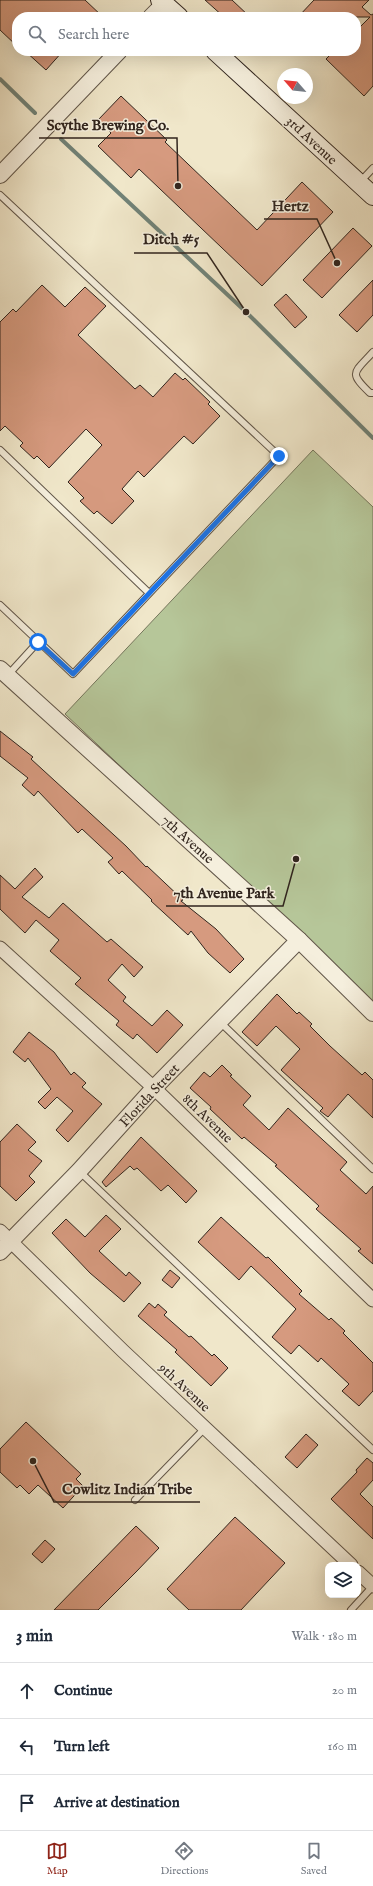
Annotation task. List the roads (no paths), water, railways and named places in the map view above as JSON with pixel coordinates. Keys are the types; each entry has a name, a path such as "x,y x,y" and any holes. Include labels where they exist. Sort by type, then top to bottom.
{"main road":[{"path":"164,1 174,12"},
{"name":"3rd Avenue","path":"221,56 373,196"}],"street":[{"path":"155,12 164,1"},
{"path":"0,175 113,56"},
{"name":"7th Avenue","path":"2,676 300,940 373,1013"},
{"name":"Florida Street","path":"4,1241 79,1171 154,1088 300,940"},
{"name":"8th Avenue","path":"0,948 154,1088 373,1300"},
{"name":"9th Avenue","path":"4,1241 205,1427 348,1562"},
{"path":"361,1575 373,1586"}],"lane":[{"path":"359,183 373,168"},
{"path":"0,194 279,456 73,674 0,605"},
{"path":"373,352 356,371 355,376 370,393 373,393"},
{"path":"0,450 149,593"},
{"path":"2,676 38,642"},
{"path":"219,1022 373,1169"},
{"path":"79,1171 373,1450"},
{"path":"135,1500 205,1427"},
{"path":"351,1610 373,1586"}],"waterway":[{"path":"0,79 35,113"},
{"path":"61,139 246,312 373,438"}],"place":[{"name":"Scythe Brewing Co.","path":"178,186"},
{"name":"Hertz","path":"337,263"},
{"name":"Ditch #5","path":"246,312"},
{"name":"7th Avenue Park","path":"296,859"},
{"name":"Cowlitz Indian Tribe","path":"33,1461"}]}
